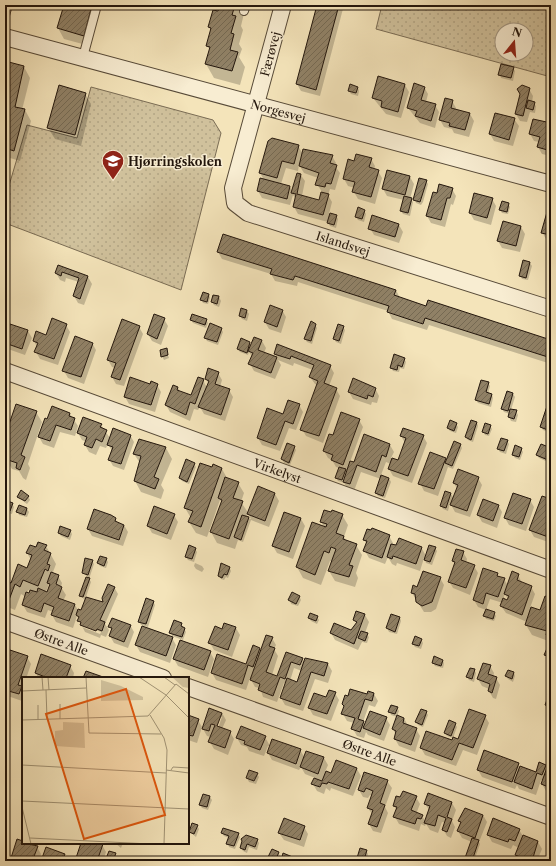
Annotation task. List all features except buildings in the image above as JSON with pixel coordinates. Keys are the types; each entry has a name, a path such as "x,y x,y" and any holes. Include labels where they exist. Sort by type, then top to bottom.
{"street":[{"name":"Færøvej","path":"257,104 283,5"},
{"name":"Norgesvej","path":"5,37 551,184"},
{"name":"Islandsvej","path":"257,104 233,188 235,203 248,213 551,309"},
{"name":"Virkelyst","path":"5,371 551,570"},
{"name":"Østre Alle","path":"5,621 160,677"},
{"name":"Østre Alle","path":"189,687 551,817"}],"lane":[{"path":"5,15 8,5"},
{"path":"83,57 97,5"}],"shaded area":[{"path":"382,5 551,5 551,77 496,62 534,62 534,22 494,22 494,61 376,29"},
{"name":"Hjørringskolen","path":"91,87 213,120 221,133 181,290 5,223 5,199 27,125 77,138"}],"place":[{"name":"Hjørringskolen","path":"113,180"}]}
